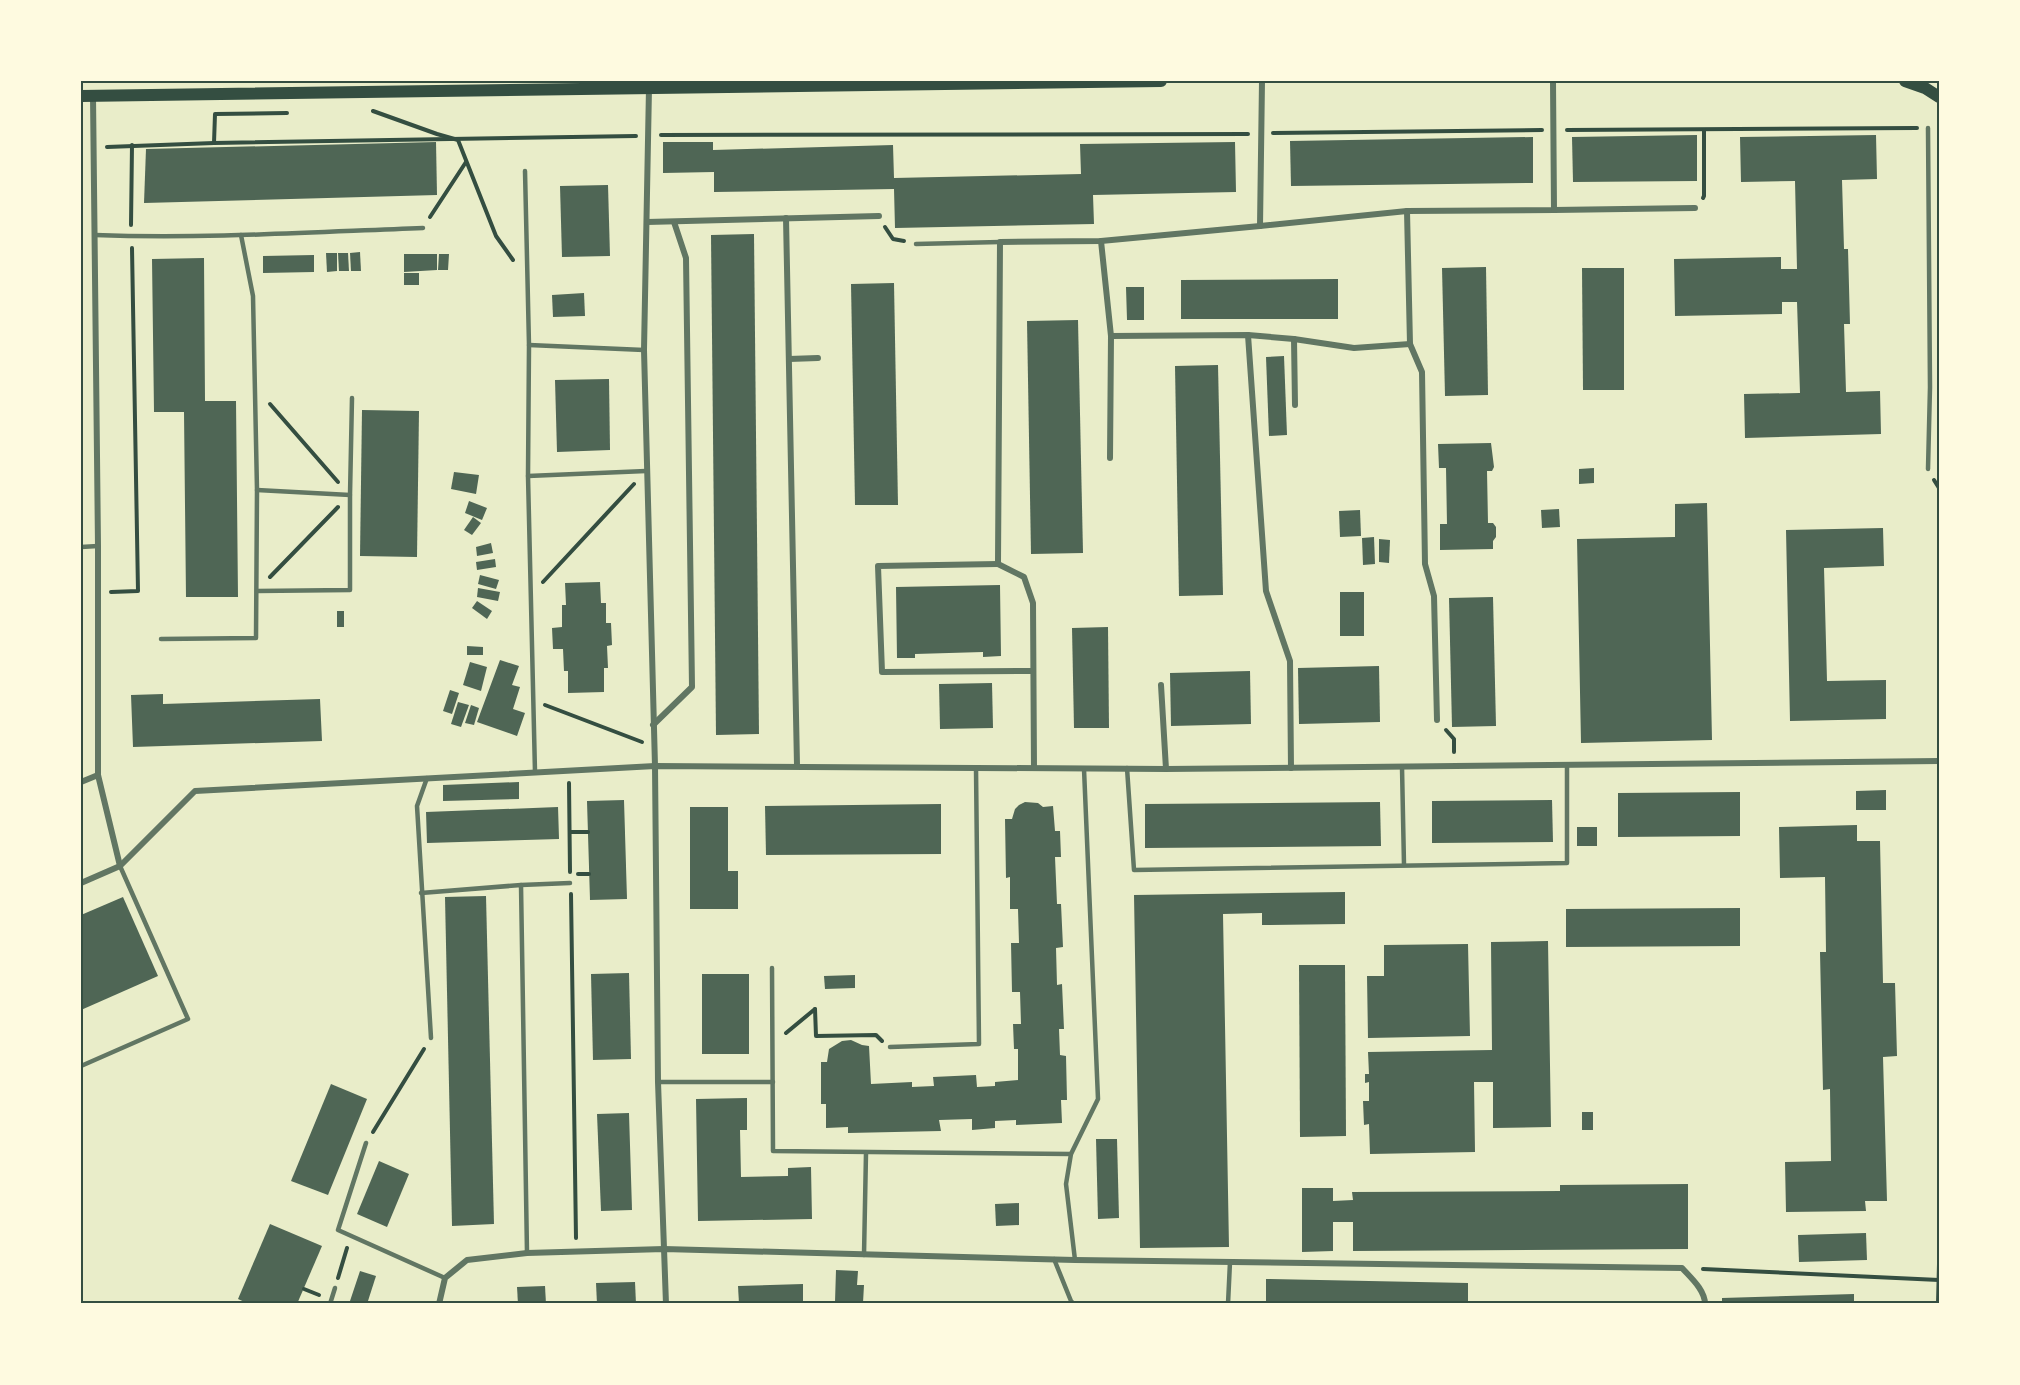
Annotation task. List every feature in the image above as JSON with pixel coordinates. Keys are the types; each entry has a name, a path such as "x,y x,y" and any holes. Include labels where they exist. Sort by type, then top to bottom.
{"main road":[{"path":"87,96 1161,81"},
{"path":"1905,81 1925,88 1939,97"}],"street":[{"path":"1260,226 1262,81"},
{"path":"1553,81 1554,210"},
{"path":"649,88 650,136 644,350 655,766 658,1082 666,1304"},
{"path":"87,96 95,235 98,775 120,866"},
{"path":"998,564 1000,242 1101,241 1407,212 1695,208"},
{"path":"1407,212 1410,344 1422,372 1425,564 1434,596 1437,720"},
{"path":"647,222 879,216"},
{"path":"786,218 796,765"},
{"path":"653,725 692,687 687,258 674,222"},
{"path":"1101,241 1111,336 1110,458"},
{"path":"1111,336 1248,335 1354,348 1410,344"},
{"path":"1248,335 1266,591 1290,661 1291,768"},
{"path":"1294,339 1295,405"},
{"path":"789,359 818,358"},
{"path":"1033,671 882,672 878,566 998,564 1024,577 1033,603 1034,768"},
{"path":"1161,686 1166,769"},
{"path":"81,883 120,866 195,790 655,766 796,765 1166,769 1939,761"},
{"path":"81,782 98,775"},
{"path":"439,1304 445,1278 467,1260 527,1253 664,1249 1075,1260 1682,1268 1705,1298 1705,1304"}],"lane":[{"path":"1928,128 1930,387 1928,469"},
{"path":"525,171 529,345 528,476 536,772"},
{"path":"95,235 240,235 423,228"},
{"path":"161,639 256,638 257,490 253,296 240,235"},
{"path":"916,244 1000,242"},
{"path":"529,345 644,350"},
{"path":"1930,387 1939,388"},
{"path":"256,591 350,590 352,398"},
{"path":"528,476 646,471"},
{"path":"257,490 350,495"},
{"path":"81,547 98,546"},
{"path":"1127,768 1134,870 1567,862 1567,765"},
{"path":"1402,766 1404,865"},
{"path":"890,1047 978,1044 976,768"},
{"path":"1075,1260 1066,1184 1071,1154 1098,1099 1084,768"},
{"path":"427,778 417,806 431,1038"},
{"path":"81,1066 188,1020 120,866"},
{"path":"421,892 570,883"},
{"path":"521,885 527,1253"},
{"path":"772,968 773,1151 1071,1154"},
{"path":"658,1082 773,1082"},
{"path":"366,1143 338,1230 445,1278"},
{"path":"864,1255 866,1153"},
{"path":"1054,1259 1074,1304"},
{"path":"1228,1304 1230,1262"},
{"path":"330,1304 335,1288"}],"path":[{"path":"363,111 374,111 458,140"},
{"path":"214,143 215,114 298,112"},
{"path":"103,147 650,136 1262,134 1928,128"},
{"path":"1695,208 1704,196 1704,130"},
{"path":"458,140 496,236 527,280"},
{"path":"98,593 138,591 131,236 132,145"},
{"path":"423,228 466,162"},
{"path":"879,216 893,239 916,244"},
{"path":"255,383 274,411 350,495 256,591"},
{"path":"532,593 646,471"},
{"path":"534,701 654,746"},
{"path":"1437,720 1454,739 1454,766"},
{"path":"569,770 576,1251"},
{"path":"570,832 588,832"},
{"path":"772,1044 815,1009 816,1036 876,1035 890,1047"},
{"path":"366,1143 431,1038"},
{"path":"335,1288 351,1236"},
{"path":"1938,1304 1939,1264"},
{"path":"1682,1268 1939,1280"}],"building":[{"path":"1697,135 1697,181 1573,182 1572,137"},
{"path":"1876,135 1877,179 1842,180 1844,249 1848,249 1850,324 1844,324 1846,392 1880,391 1881,434 1745,438 1744,394 1800,393 1797,302 1782,302 1782,314 1675,316 1674,259 1781,257 1781,269 1797,269 1795,181 1741,182 1740,137"},
{"path":"1533,137 1533,183 1291,186 1290,141"},
{"path":"436,142 437,195 144,203 146,149"},
{"path":"663,142 713,142 713,150 893,145 894,178 1081,174 1080,144 1235,142 1236,192 1093,195 1094,224 895,228 894,189 714,192 714,172 663,173"},
{"path":"608,185 610,256 562,257 560,186"},
{"path":"754,234 759,734 716,735 711,235"},
{"path":"360,252 361,271 351,271 350,253"},
{"path":"326,253 337,253 337,271 327,272"},
{"path":"338,253 348,253 349,271 339,271"},
{"path":"404,254 437,254 437,270 404,272"},
{"path":"439,254 449,254 448,270 438,270"},
{"path":"314,255 314,272 263,273 263,256"},
{"path":"204,258 205,401 236,401 238,597 186,597 184,412 154,412 152,259"},
{"path":"1486,267 1488,395 1445,396 1442,268"},
{"path":"1582,268 1624,268 1624,390 1583,390"},
{"path":"404,273 419,273 419,285 404,285"},
{"path":"1338,279 1338,319 1181,319 1181,280"},
{"path":"894,283 898,505 855,505 851,284"},
{"path":"1126,287 1144,287 1144,320 1127,320"},
{"path":"584,293 585,316 553,317 552,295"},
{"path":"1078,320 1083,553 1031,554 1027,321"},
{"path":"1284,356 1287,435 1269,436 1266,357"},
{"path":"1218,365 1223,595 1179,596 1175,366"},
{"path":"609,379 610,450 557,452 555,380"},
{"path":"362,410 419,411 417,557 360,556"},
{"path":"1491,443 1494,467 1492,471 1487,471 1488,523 1493,523 1496,527 1493,549 1440,550 1440,524 1447,524 1446,468 1439,468 1438,444"},
{"path":"1594,468 1594,483 1579,484 1579,469"},
{"path":"454,472 479,475 476,494 451,489"},
{"path":"469,501 487,508 482,520 465,513"},
{"path":"1707,503 1712,740 1581,743 1577,539 1675,537 1675,504"},
{"path":"1559,509 1560,527 1542,528 1541,510"},
{"path":"1360,510 1361,536 1340,537 1339,511"},
{"path":"473,517 481,523 472,535 464,530"},
{"path":"1883,528 1884,566 1824,568 1827,681 1886,680 1886,719 1790,721 1786,530"},
{"path":"1374,537 1375,564 1363,565 1362,538"},
{"path":"1379,539 1390,540 1389,563 1379,562"},
{"path":"491,543 493,553 477,556 476,547"},
{"path":"495,559 496,567 477,570 476,562"},
{"path":"480,575 499,580 496,589 478,584"},
{"path":"600,582 601,603 606,603 606,623 611,623 612,645 607,646 608,668 604,668 604,692 568,693 568,671 564,671 563,649 553,649 552,628 562,627 562,605 566,605 565,583"},
{"path":"1000,585 1001,656 983,657 983,652 915,654 915,658 897,658 896,587"},
{"path":"478,588 500,592 498,601 477,597"},
{"path":"1340,592 1364,592 1364,636 1340,636"},
{"path":"1493,597 1496,726 1452,727 1449,598"},
{"path":"477,601 492,611 487,619 472,608"},
{"path":"337,611 344,611 344,627 337,627"},
{"path":"1108,627 1109,728 1074,728 1072,628"},
{"path":"467,646 483,647 483,655 467,655"},
{"path":"500,660 519,666 512,685 520,687 513,709 525,713 517,736 477,722"},
{"path":"470,662 487,667 481,691 463,685"},
{"path":"1379,666 1380,722 1299,724 1298,668"},
{"path":"1250,671 1251,724 1171,726 1170,673"},
{"path":"992,683 993,728 940,729 939,684"},
{"path":"450,690 459,693 452,714 443,711"},
{"path":"163,694 163,704 320,699 322,741 133,747 131,695"},
{"path":"458,702 469,705 461,727 451,724"},
{"path":"471,705 479,708 474,725 465,723"},
{"path":"519,782 519,799 443,801 443,785"},
{"path":"1886,790 1886,810 1856,810 1856,791"},
{"path":"1740,792 1740,836 1618,837 1618,793"},
{"path":"624,800 627,899 590,900 587,801"},
{"path":"1552,800 1553,842 1432,843 1432,801"},
{"path":"1025,802 1038,803 1043,807 1053,806 1055,831 1060,831 1061,857 1055,857 1057,904 1061,904 1063,947 1056,948 1057,985 1062,984 1064,1029 1059,1029 1060,1055 1066,1056 1067,1100 1061,1100 1062,1123 1016,1125 1016,1120 995,1121 995,1128 972,1130 972,1119 939,1120 941,1131 848,1133 848,1127 826,1128 826,1104 821,1104 821,1062 827,1062 829,1049 842,1041 851,1040 869,1046 871,1084 912,1082 912,1087 934,1086 933,1077 976,1075 977,1087 995,1086 995,1082 1018,1080 1018,1049 1014,1049 1013,1024 1021,1024 1020,992 1012,992 1011,943 1019,943 1018,909 1010,909 1010,877 1006,878 1005,819 1012,819 1015,809"},
{"path":"1380,802 1381,846 1145,848 1145,804"},
{"path":"941,804 941,854 766,855 765,806"},
{"path":"558,807 559,839 427,843 426,812"},
{"path":"690,807 728,807 728,871 738,871 738,909 690,909"},
{"path":"1857,825 1857,841 1880,841 1883,983 1895,983 1897,1056 1883,1057 1887,1201 1865,1201 1866,1211 1786,1212 1785,1162 1831,1161 1830,1089 1823,1090 1820,952 1826,952 1825,877 1780,878 1779,827"},
{"path":"1577,827 1597,827 1597,846 1577,846"},
{"path":"1345,892 1345,924 1262,925 1262,913 1223,914 1229,1247 1140,1248 1134,895"},
{"path":"486,896 494,1224 452,1226 445,897"},
{"path":"123,897 158,976 81,1010 81,915"},
{"path":"1740,908 1740,946 1566,947 1566,909"},
{"path":"1548,941 1551,1127 1493,1128 1493,1082 1474,1082 1475,1152 1370,1154 1369,1124 1364,1125 1363,1101 1369,1101 1369,1082 1365,1083 1365,1074 1369,1074 1368,1052 1492,1050 1491,942"},
{"path":"1468,944 1470,1036 1368,1038 1367,976 1384,976 1384,945"},
{"path":"1299,965 1345,965 1346,1136 1300,1137"},
{"path":"629,973 631,1059 593,1060 591,974"},
{"path":"702,974 749,974 749,1054 702,1054"},
{"path":"855,975 855,988 825,989 824,976"},
{"path":"331,1084 367,1099 328,1195 291,1181"},
{"path":"747,1098 747,1130 740,1130 741,1177 788,1176 788,1168 811,1167 812,1219 698,1221 696,1099"},
{"path":"1582,1112 1593,1112 1593,1130 1582,1130"},
{"path":"629,1113 632,1210 601,1211 597,1114"},
{"path":"1096,1139 1117,1139 1119,1218 1098,1219"},
{"path":"379,1161 409,1174 387,1227 357,1214"},
{"path":"1688,1184 1688,1249 1353,1251 1353,1222 1333,1222 1333,1251 1302,1252 1302,1188 1333,1188 1333,1201 1353,1200 1352,1192 1560,1191 1560,1185"},
{"path":"1019,1203 1019,1225 996,1226 995,1204"},
{"path":"270,1224 322,1246 297,1304 249,1304 238,1299"},
{"path":"1866,1233 1867,1260 1799,1262 1798,1235"},
{"path":"836,1270 858,1271 857,1285 864,1285 863,1303 835,1302"},
{"path":"360,1271 376,1276 367,1304 349,1304"},
{"path":"1266,1279 1468,1283 1468,1304 1266,1304"},
{"path":"635,1282 636,1304 597,1304 596,1283"},
{"path":"803,1284 803,1304 739,1304 738,1286"},
{"path":"545,1286 546,1304 518,1304 517,1287"},
{"path":"1854,1294 1854,1304 1722,1304 1722,1298"}]}
